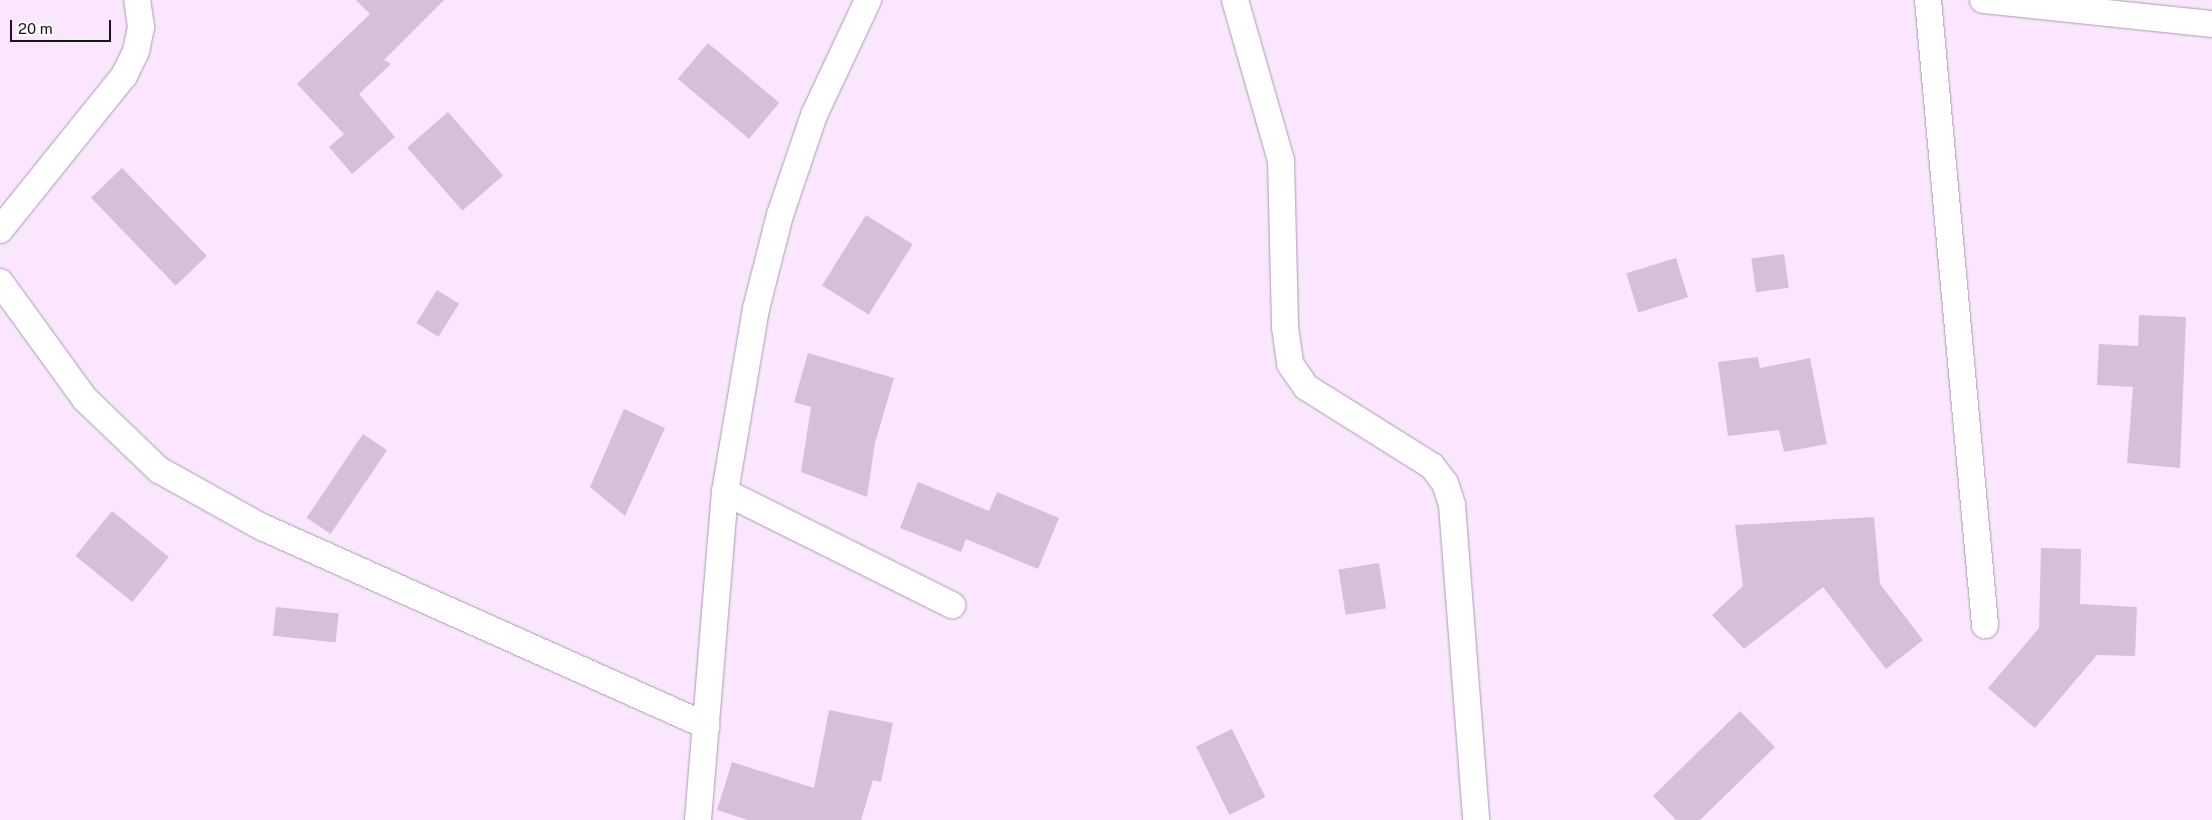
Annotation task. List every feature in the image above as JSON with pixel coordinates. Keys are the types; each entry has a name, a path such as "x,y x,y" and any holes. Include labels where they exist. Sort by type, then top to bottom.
{"street":[{"path":"0,230 124,76 136,51 140,27 137,0"},
{"path":"698,820 725,492 737,402 780,215 814,115 868,0"},
{"path":"1235,0 1281,160 1285,326 1290,364 1306,387 1432,466 1445,483 1452,505 1476,820"},
{"path":"1928,0 1985,625"},
{"path":"1983,0 2212,24"},
{"path":"0,282 85,399 159,470 262,527 706,726"},
{"path":"725,492 952,605"}],"building":[{"path":"356,0 444,0 384,60 391,64 359,94 395,137 352,174 329,147 344,134 297,84 370,14"},
{"path":"708,43 779,103 749,139 678,79"},
{"path":"448,112 503,175 462,211 407,147"},
{"path":"122,168 207,256 176,286 91,198"},
{"path":"866,215 913,244 869,315 822,285"},
{"path":"1784,254 1789,288 1756,292 1751,259"},
{"path":"1676,258 1688,297 1638,312 1626,273"},
{"path":"437,290 459,304 438,337 416,323"},
{"path":"2139,315 2186,317 2180,468 2127,463 2133,387 2097,385 2099,344 2138,346"},
{"path":"808,353 894,378 875,443 867,497 801,472 811,407 794,402"},
{"path":"1758,357 1760,368 1810,358 1827,444 1784,452 1779,430 1728,436 1718,362"},
{"path":"624,409 665,428 625,516 590,487"},
{"path":"363,434 387,450 331,534 307,518"},
{"path":"918,482 989,511 997,492 1059,518 1038,569 966,539 961,552 900,528"},
{"path":"112,511 169,557 132,602 75,556"},
{"path":"1874,517 1880,584 1923,640 1886,669 1823,587 1744,649 1712,615 1743,586 1735,525"},
{"path":"2041,548 2081,549 2080,604 2137,607 2135,656 2097,655 2035,728 1988,688 2039,628"},
{"path":"1379,563 1386,608 1346,615 1339,569"},
{"path":"276,607 339,614 336,642 273,636"},
{"path":"829,710 893,723 881,782 873,780 861,820 748,820 717,810 732,762 814,788"},
{"path":"1740,711 1775,747 1700,820 1676,820 1653,796"},
{"path":"1232,729 1265,797 1229,815 1196,747"}]}
